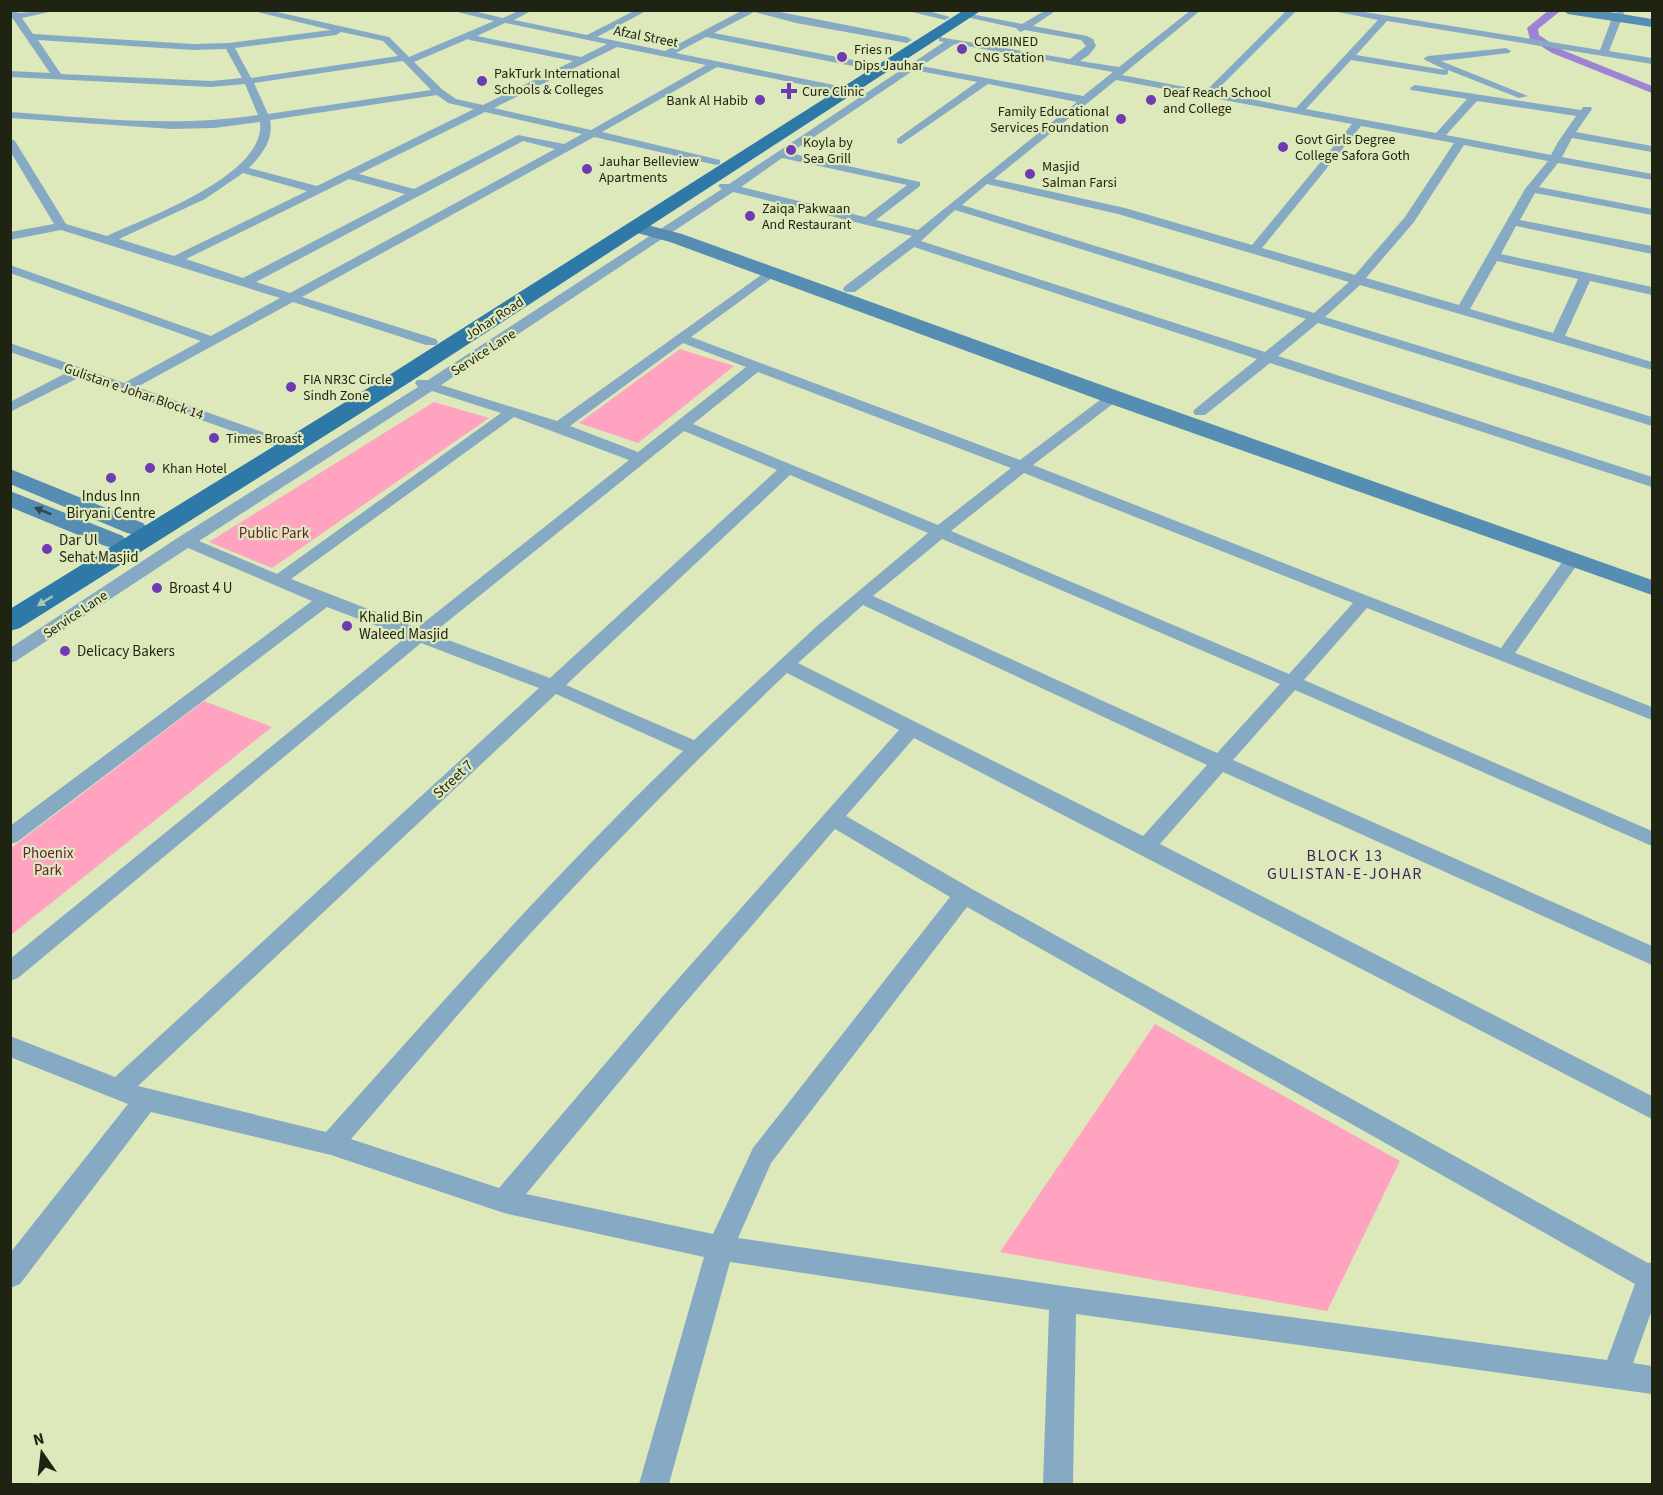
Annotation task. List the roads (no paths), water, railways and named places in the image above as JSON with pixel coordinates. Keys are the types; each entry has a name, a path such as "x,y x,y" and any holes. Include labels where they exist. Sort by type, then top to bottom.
{"main road":[{"name":"Johar Road","path":"10,603 135,528 402,377 655,227 711,172 907,40 952,20"},
{"name":"Johar Road","path":"10,622 283,443 431,342 711,172 902,65 952,20"}],"street":[{"path":"14,13 54,10"},
{"path":"253,10 349,29 386,39 439,92 452,100 591,134 711,172 732,189 867,221 1266,356 1653,482"},
{"name":"Afzal Street","path":"453,10 834,87"},
{"path":"10,74 211,84 248,81 406,59 470,37 529,10"},
{"path":"587,38 644,10"},
{"path":"666,54 751,10"},
{"path":"758,10 796,20 907,40"},
{"path":"796,20 812,10"},
{"path":"908,10 952,20 1024,27 1090,41 1091,46 1086,53 1071,62"},
{"path":"994,49 1024,27 1053,10"},
{"path":"850,289 1197,10"},
{"path":"1208,94 1293,10"},
{"path":"1332,10 1653,61"},
{"path":"1568,10 1653,17"},
{"path":"14,13 58,77"},
{"path":"1604,52 1613,14"},
{"path":"1613,14 1653,23"},
{"path":"1299,111 1384,19"},
{"path":"952,20 953,41 1071,62 1208,94 1653,177"},
{"path":"31,37 193,47 229,46 349,29"},
{"path":"706,34 868,66"},
{"path":"470,37 582,60"},
{"name":"Service Lane","path":"10,657 185,541 431,386 655,227 732,189 782,155 902,65 953,41"},
{"path":"175,260 615,44"},
{"path":"107,240 210,191 243,170 257,154 266,132 264,119 248,81 229,46"},
{"path":"1404,66 1407,63 1428,59 1506,51"},
{"path":"1349,57 1474,78"},
{"path":"1428,59 1555,107 1558,111"},
{"path":"10,69 48,62"},
{"path":"125,388 293,298 715,64"},
{"path":"902,65 1085,100"},
{"path":"901,141 986,81"},
{"path":"1415,88 1558,111 1585,111 1555,159 1531,189 1463,310"},
{"path":"10,115 172,126 264,119 439,92"},
{"path":"1439,137 1475,96"},
{"path":"20,128 49,117"},
{"path":"1255,249 1359,122"},
{"path":"1570,134 1653,149"},
{"path":"245,282 522,137 565,148"},
{"path":"10,141 61,226"},
{"path":"1200,412 1266,356 1316,318 1358,280 1410,219 1461,141"},
{"path":"782,155 916,184 867,221"},
{"path":"243,170 318,190"},
{"path":"348,175 416,193"},
{"path":"986,180 1121,211 1653,366"},
{"path":"1531,189 1653,212"},
{"path":"953,206 1653,422"},
{"path":"1513,222 1653,250"},
{"path":"10,236 61,226 431,342"},
{"path":"655,227 771,272 1113,397 1274,446 1653,571"},
{"path":"655,227 850,289 1200,412 1274,446 1653,588"},
{"path":"1494,256 1653,291"},
{"path":"10,269 213,341"},
{"path":"559,427 771,272"},
{"path":"1557,338 1586,276"},
{"path":"682,338 1021,466 1653,714"},
{"name":"Gulistan e Johar Block 14","path":"10,347 283,443"},
{"path":"10,972 418,636 756,366"},
{"path":"10,408 79,372"},
{"path":"402,377 559,427 641,459"},
{"path":"331,1144 526,923 786,665 941,531 1021,466 1113,397"},
{"path":"278,580 512,412"},
{"path":"681,425 941,531 1293,680 1653,838"},
{"name":"Street 7","path":"118,1089 788,468"},
{"path":"10,476 135,528"},
{"path":"10,498 114,541"},
{"path":"185,541 325,600 553,686 698,750"},
{"path":"1504,656 1574,560"},
{"path":"862,598 1219,762 1653,956"},
{"path":"10,837 325,600"},
{"path":"1146,846 1364,601"},
{"path":"786,665 1146,846 1653,1108"},
{"path":"504,1201 671,1003 912,728"},
{"path":"833,818 964,894 1652,1276 1615,1375"},
{"path":"654,1485 720,1248 762,1156 964,894"},
{"path":"10,1046 146,1100 331,1144 504,1201 720,1248 1063,1299 1653,1380"},
{"path":"10,1275 146,1100"},
{"path":"1058,1485 1063,1299"}],"waterway":[{"path":"1554,12 1532,28 1534,37 1556,51 1652,90"}],"place":[{"name":"COMBINED CNG Station","path":"962,49"},
{"name":"Fries n Dips Jauhar","path":"842,57"},
{"name":"PakTurk International Schools & Colleges","path":"482,81"},
{"name":"Cure Clinic","path":"789,91"},
{"name":"Bank Al Habib","path":"760,100"},
{"name":"Deaf Reach School and College","path":"1151,100"},
{"name":"Family Educational Services Foundation","path":"1121,119"},
{"name":"Govt Girls Degree College Safora Goth","path":"1283,147"},
{"name":"Koyla by Sea Grill","path":"791,150"},
{"name":"Jauhar Belleview Apartments","path":"587,169"},
{"name":"Masjid Salman Farsi","path":"1030,174"},
{"name":"Zaiqa Pakwaan And Restaurant","path":"750,216"},
{"name":"FIA NR3C Circle Sindh Zone","path":"291,387"},
{"name":"Times Broast","path":"214,438"},
{"name":"Khan Hotel","path":"150,468"},
{"name":"Indus Inn Biryani Centre","path":"111,478"},
{"name":"Dar Ul Sehat Masjid","path":"47,549"},
{"name":"Broast 4 U","path":"157,588"},
{"name":"Khalid Bin Waleed Masjid","path":"347,626"},
{"name":"Delicacy Bakers","path":"65,651"}],"district":[{"name":"BLOCK 13 GULISTAN-E-JOHAR","path":"1345,864"}],"park label":[{"name":"Public Park","path":"274,533"},
{"name":"Phoenix Park","path":"48,862"}]}
